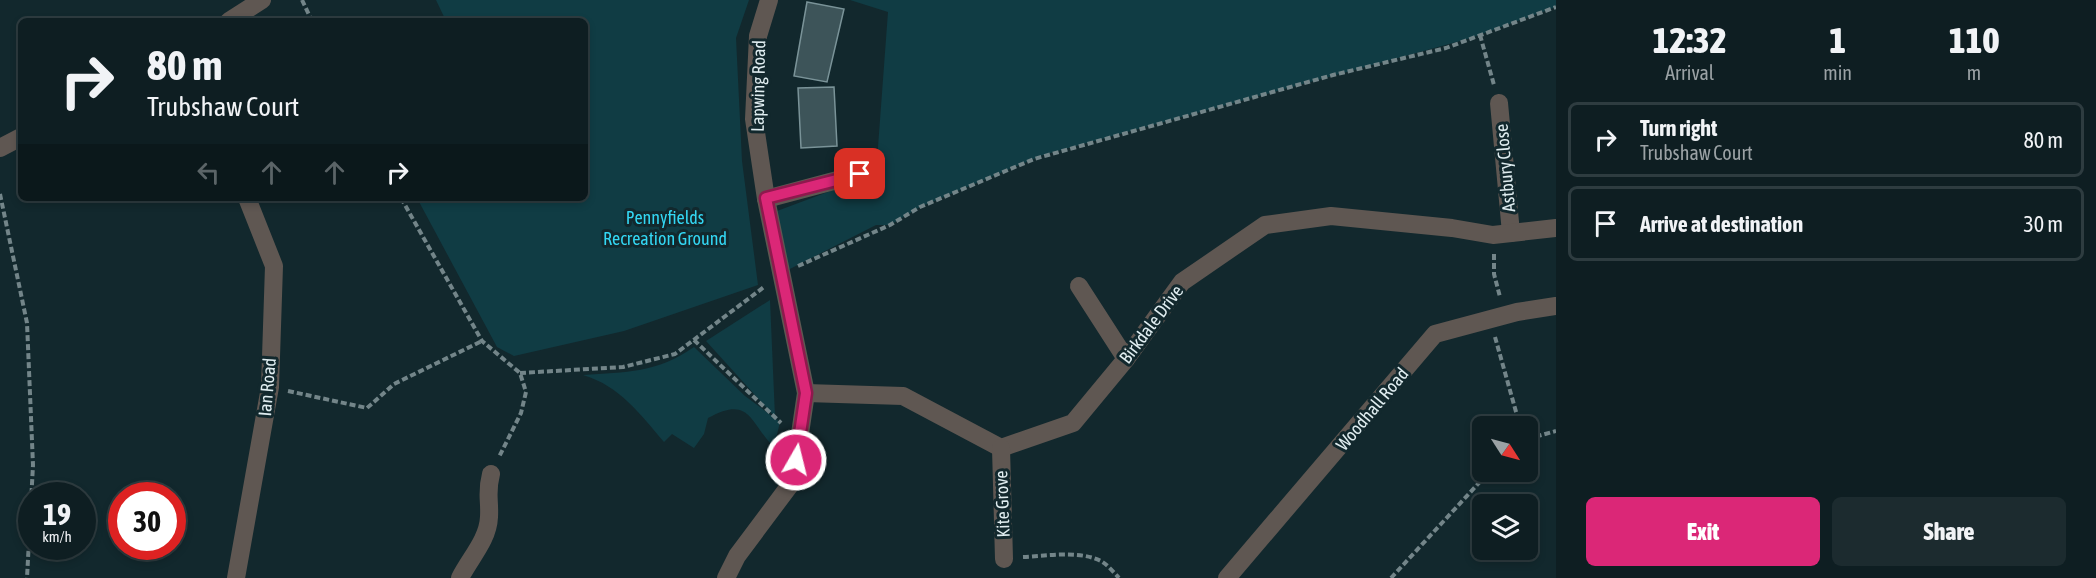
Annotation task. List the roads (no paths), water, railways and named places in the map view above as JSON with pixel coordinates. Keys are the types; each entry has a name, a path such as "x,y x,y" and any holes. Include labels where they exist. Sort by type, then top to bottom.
{"street":[{"path":"234,18 262,0"},
{"name":"Lapwing Road","path":"726,578 737,556 793,481 806,393 766,198 754,119 758,36 769,0"},
{"name":"Astbury Close","path":"1499,103 1502,234"},
{"path":"0,148 18,139"},
{"path":"766,198 860,174"},
{"name":"Ian Road","path":"236,578 270,387 274,266 248,201"},
{"name":"Birkdale Drive","path":"1001,448 1073,423 1126,359 1182,282 1265,225 1331,216 1502,234 1556,228"},
{"path":"1079,286 1126,359"},
{"name":"Woodhall Road","path":"1227,578 1435,334 1498,317 1556,306"},
{"path":"806,393 903,396 1001,448"},
{"name":"Kite Grove","path":"1001,448 1004,559"},
{"path":"460,578 483,540 489,517 486,491 491,474"}],"park label":[{"name":"Pennyfields Recreation Ground","path":"665,227"}]}
